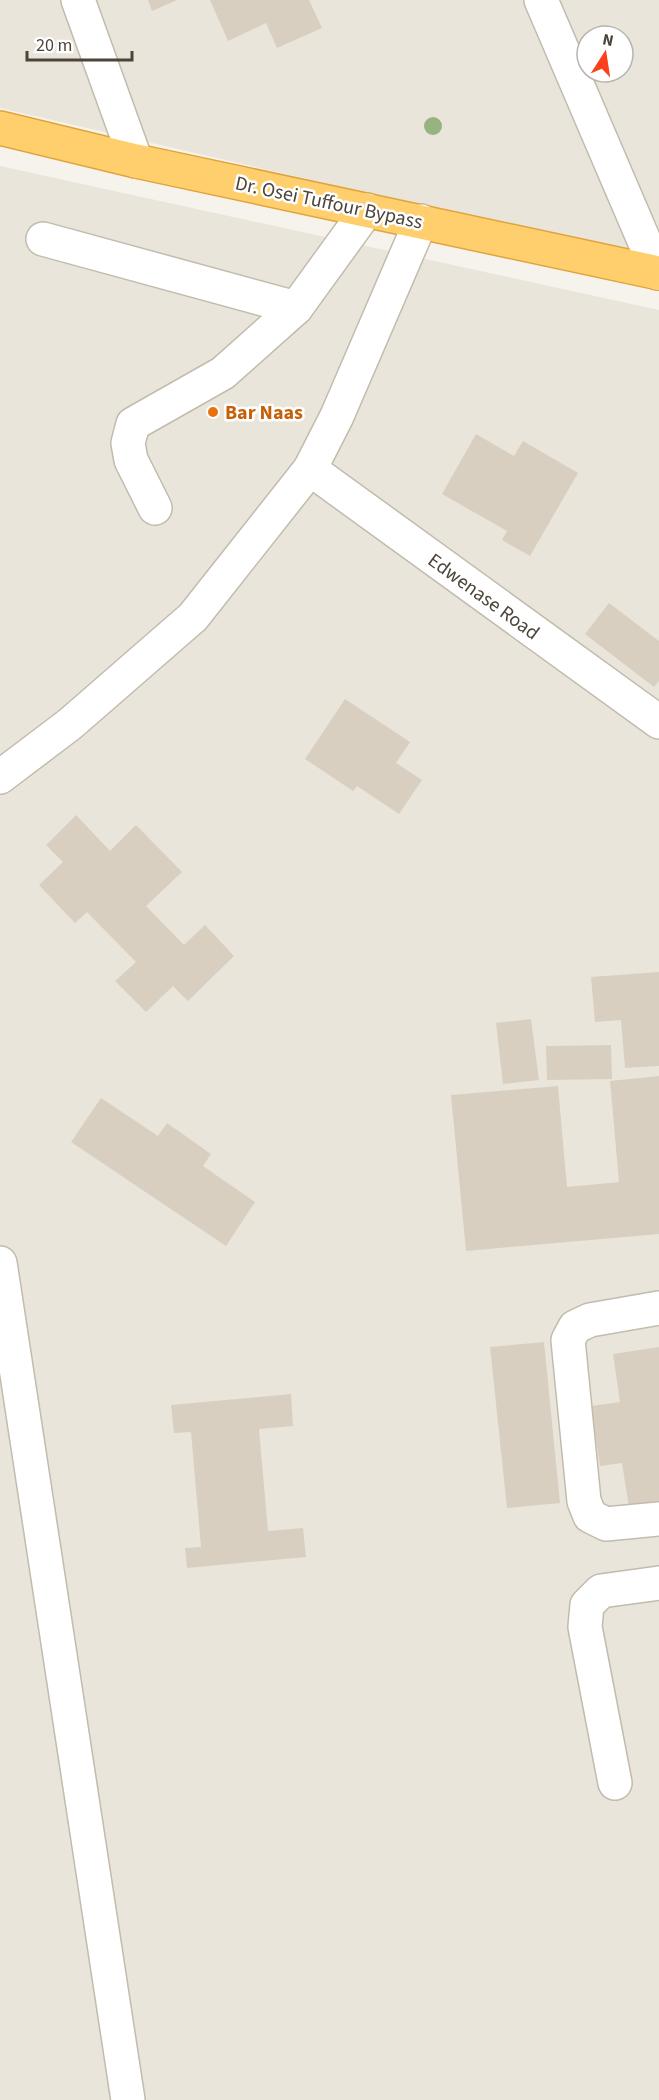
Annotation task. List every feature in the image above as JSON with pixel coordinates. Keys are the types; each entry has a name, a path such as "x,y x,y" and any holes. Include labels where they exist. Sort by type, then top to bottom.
{"highway":[{"name":"Dr. Osei Tuffour Bypass","path":"0,128 136,161 658,273"}],"street":[{"path":"78,0 136,161"},
{"path":"541,0 658,273"},
{"path":"154,508 131,460 128,443 133,424 223,373 296,308 367,210"},
{"path":"0,777 70,723 193,617 310,469 337,416 421,221"},
{"path":"43,239 296,308"},
{"name":"Edwenase Road","path":"310,469 659,722"},
{"path":"0,1263 128,2100"},
{"path":"659,1308 590,1320 574,1327 568,1340 584,1501 590,1516 606,1524 659,1519"},
{"path":"615,1783 585,1628 587,1605 601,1591 659,1583"}],"shaded area":[{"path":"0,0 659,0 659,253 498,223 0,108"},
{"path":"0,166 659,310 659,2100 0,2100"}],"building":[{"path":"148,0 177,0 152,11"},
{"path":"210,0 309,0 322,28 277,48 266,23 228,41"},
{"path":"476,434 514,456 523,441 578,473 530,556 502,540 507,531 442,494"},
{"path":"609,603 659,641 659,681 654,687 585,634"},
{"path":"345,699 410,742 396,763 422,780 399,814 357,786 353,791 305,759"},
{"path":"76,815 110,851 136,825 182,872 146,906 184,945 205,925 234,956 188,1001 173,986 146,1012 115,981 136,962 87,912 75,923 39,885 63,862 46,845"},
{"path":"659,972 659,1066 625,1068 621,1020 595,1022 591,977"},
{"path":"531,1019 539,1080 503,1084 496,1023"},
{"path":"611,1045 612,1079 547,1080 546,1046"},
{"path":"659,1076 659,1234 466,1251 451,1095 558,1086 567,1187 619,1182 610,1081"},
{"path":"101,1098 158,1136 167,1123 211,1154 203,1166 255,1202 226,1246 71,1142"},
{"path":"544,1342 560,1503 507,1508 490,1347"},
{"path":"659,1347 659,1504 629,1508 622,1463 600,1466 591,1406 620,1402 613,1354"},
{"path":"291,1394 293,1426 259,1429 268,1531 303,1528 306,1557 187,1568 185,1548 201,1547 191,1432 174,1433 171,1405"}],"place":[{"name":"Bar Naas","path":"213,412"}]}
